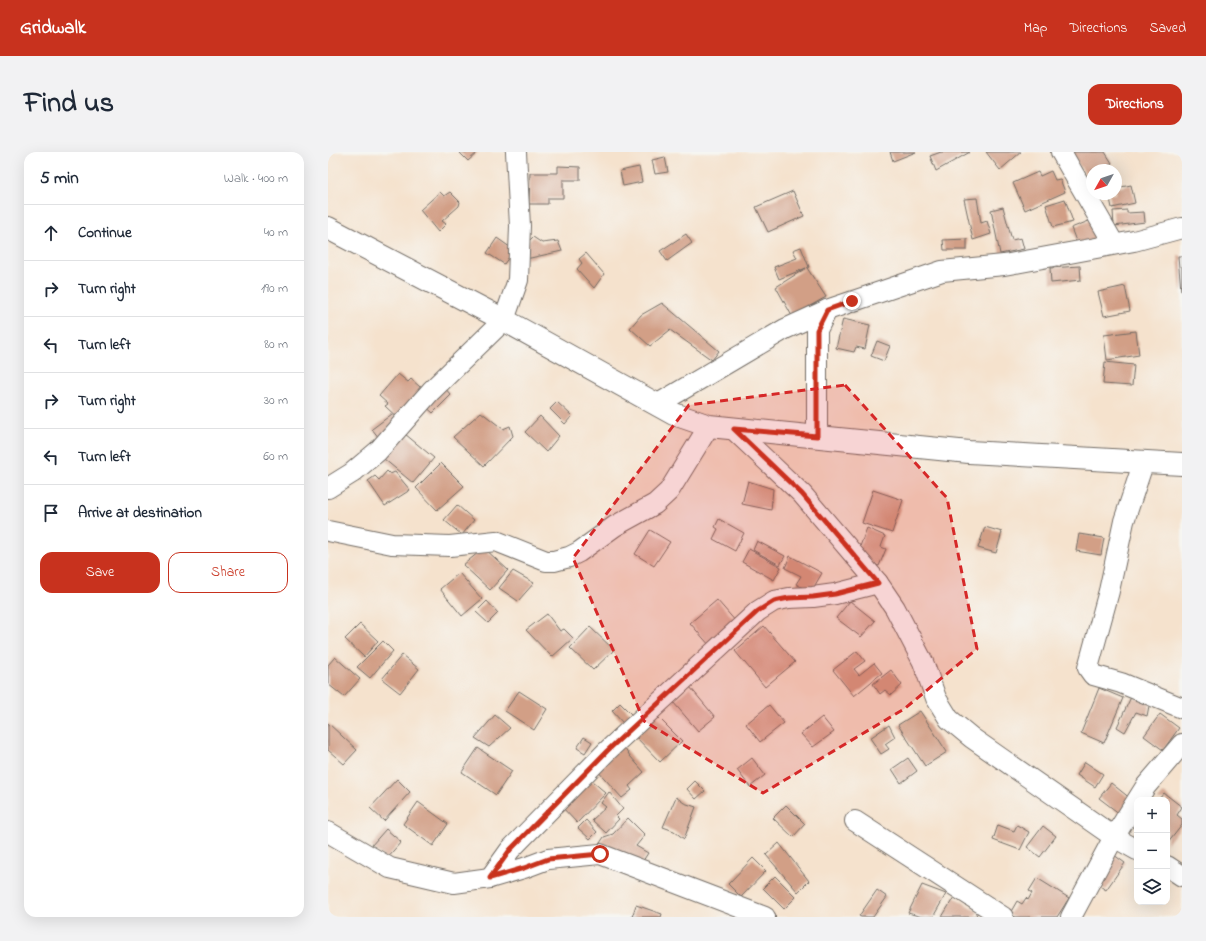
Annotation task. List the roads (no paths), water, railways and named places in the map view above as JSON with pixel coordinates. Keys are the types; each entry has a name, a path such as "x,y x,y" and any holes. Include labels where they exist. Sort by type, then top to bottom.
{"main road":[{"path":"328,228 504,320 674,414 709,426 969,452 1182,464"}],"street":[{"path":"328,488 352,473 378,451 431,391 504,320 518,280 520,226 516,152"},
{"path":"1061,152 1114,244"},
{"path":"658,404 785,329 827,310 942,271 1004,266 1134,241 1182,228"},
{"path":"817,436 817,330 827,310"},
{"path":"328,530 392,544 450,546 496,541 546,561 554,561 570,557 632,515 655,504 669,492 709,426"},
{"path":"734,429 802,494 878,583 895,608 923,662 936,698 949,719 972,738 1114,837 1134,848"},
{"path":"1144,461 1124,521 1109,591 1088,668 1093,675 1121,683 1182,708"},
{"path":"490,878 510,850 596,762 758,611 774,601 789,598 835,594 878,583"},
{"path":"1071,917 1114,837 1146,786 1182,744"},
{"path":"855,821 1003,917"},
{"path":"328,832 390,868 454,882 490,878 548,859 600,854 765,917"},
{"path":"1170,868 1182,876"}]}
